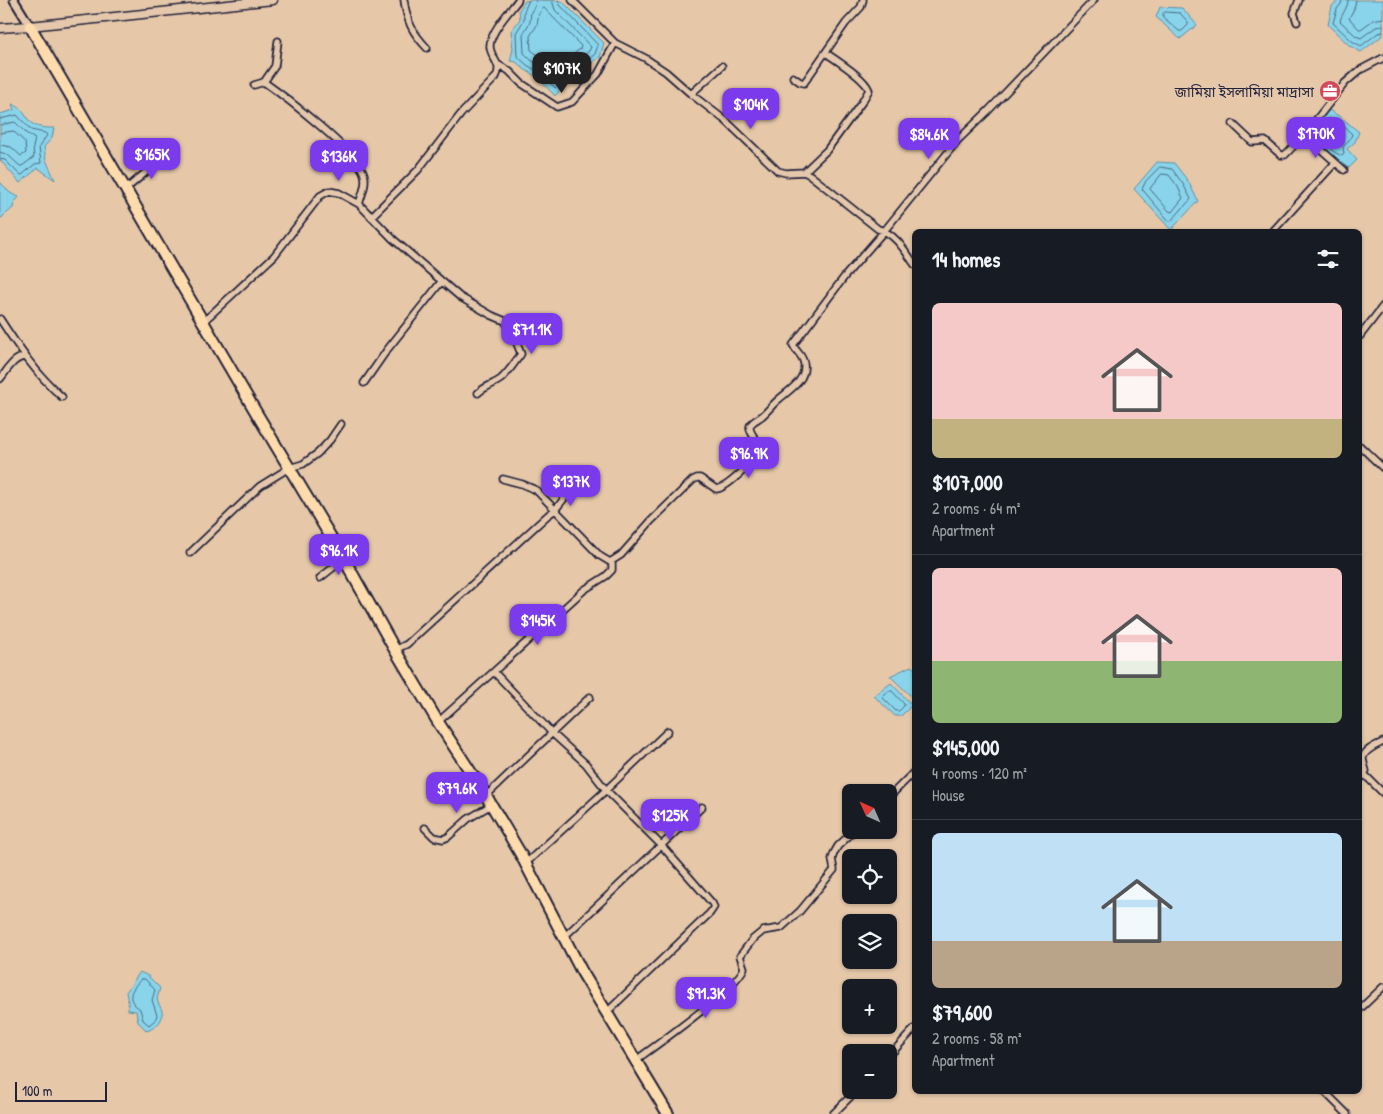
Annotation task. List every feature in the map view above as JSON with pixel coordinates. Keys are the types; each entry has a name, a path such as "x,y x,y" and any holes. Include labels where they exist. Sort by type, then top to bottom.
{"highway":[{"path":"30,26 344,559 395,650 526,863 582,972 668,1114"}],"main road":[{"path":"0,28 273,0"}],"street":[{"path":"14,0 30,26"},
{"path":"404,0 413,34 427,48"},
{"path":"371,216 418,170 461,114 496,77 499,72 499,65 490,47 491,38 518,0"},
{"path":"572,0 615,43 645,58 666,72 726,121 778,171 786,173 804,172 816,179 878,229 886,230 912,261"},
{"path":"793,77 804,83 846,24 861,7 863,0"},
{"path":"503,479 536,490 600,556 608,561 612,561 621,555 693,480 700,478 720,490 739,475 758,456 761,450 761,447 750,431 750,426 797,384 802,377 804,366 802,356 795,351 793,345 845,276 886,230 958,140 1094,0"},
{"path":"1297,22 1294,13 1299,0"},
{"path":"254,86 264,82 275,66 278,41"},
{"path":"499,65 509,71 521,83 557,107 572,102 598,74 615,43"},
{"path":"804,172 827,150 869,90 847,68 826,53"},
{"path":"1233,124 1252,142 1265,141 1283,155 1305,134 1345,83 1360,70 1383,58"},
{"path":"691,94 722,66"},
{"path":"264,82 293,103 354,158 364,172 365,184 359,204"},
{"path":"1305,134 1344,170"},
{"path":"126,189 165,156"},
{"path":"1275,229 1335,163"},
{"path":"203,322 274,256 320,196 329,191 339,193 359,204 393,239 460,297 491,316 505,321 514,336 521,354 503,377 492,385 485,386 478,393"},
{"path":"364,383 387,350 441,282"},
{"path":"1362,333 1383,306"},
{"path":"0,320 26,357 51,388 62,397"},
{"path":"0,379 20,356 26,357"},
{"path":"190,553 260,486 289,468 304,464 318,453 341,424"},
{"path":"1362,448 1383,468"},
{"path":"395,650 407,644 555,510 572,490"},
{"path":"320,578 344,559"},
{"path":"438,722 584,590 606,576 612,570 612,561"},
{"path":"494,672 552,734 586,764 606,790 662,846 714,907 710,913 606,1012"},
{"path":"485,794 490,792 590,697"},
{"path":"526,863 668,731"},
{"path":"1383,742 1364,755 1366,771 1362,777 1383,793"},
{"path":"898,788 912,774"},
{"path":"425,828 434,837 443,839 448,837 468,819 491,805"},
{"path":"565,936 702,807"},
{"path":"636,1060 713,1001 739,976 744,968 740,956 763,931 781,928 800,912 831,875 834,870 832,859 834,853 845,839"},
{"path":"1362,1007 1383,987"},
{"path":"897,1047 912,1031"},
{"path":"1327,1094 1347,1114"},
{"path":"832,1114 848,1099"}],"water":[{"path":"1339,0 1383,0 1383,35 1361,52 1350,46 1328,25 1332,6"},
{"path":"525,1 562,1 604,43 600,57 568,82 555,96 538,78 516,62 510,61 513,49 511,31 520,19 519,10"},
{"path":"1160,7 1182,8 1197,25 1180,39 1156,17"},
{"path":"12,104 18,107 31,123 36,126 54,128 52,138 44,147 46,160 55,180 38,168 20,183 0,160 0,114 14,110"},
{"path":"1329,110 1359,132 1355,142 1347,149 1357,160 1349,168 1331,156 1310,135"},
{"path":"1157,162 1174,163 1188,181 1198,201 1170,229 1134,189"},
{"path":"0,182 10,193 19,197 14,203 13,208 0,219"},
{"path":"912,667 912,697 890,676"},
{"path":"891,683 912,705 901,716 895,716 874,696"},
{"path":"140,972 148,976 160,988 157,999 162,1011 162,1018 156,1026 147,1031 138,1022 136,1011 128,1010 126,992"}],"place":[{"name":"জামিয়া ইসলামিয়া মাদ্রাসা","path":"1330,91"}]}
